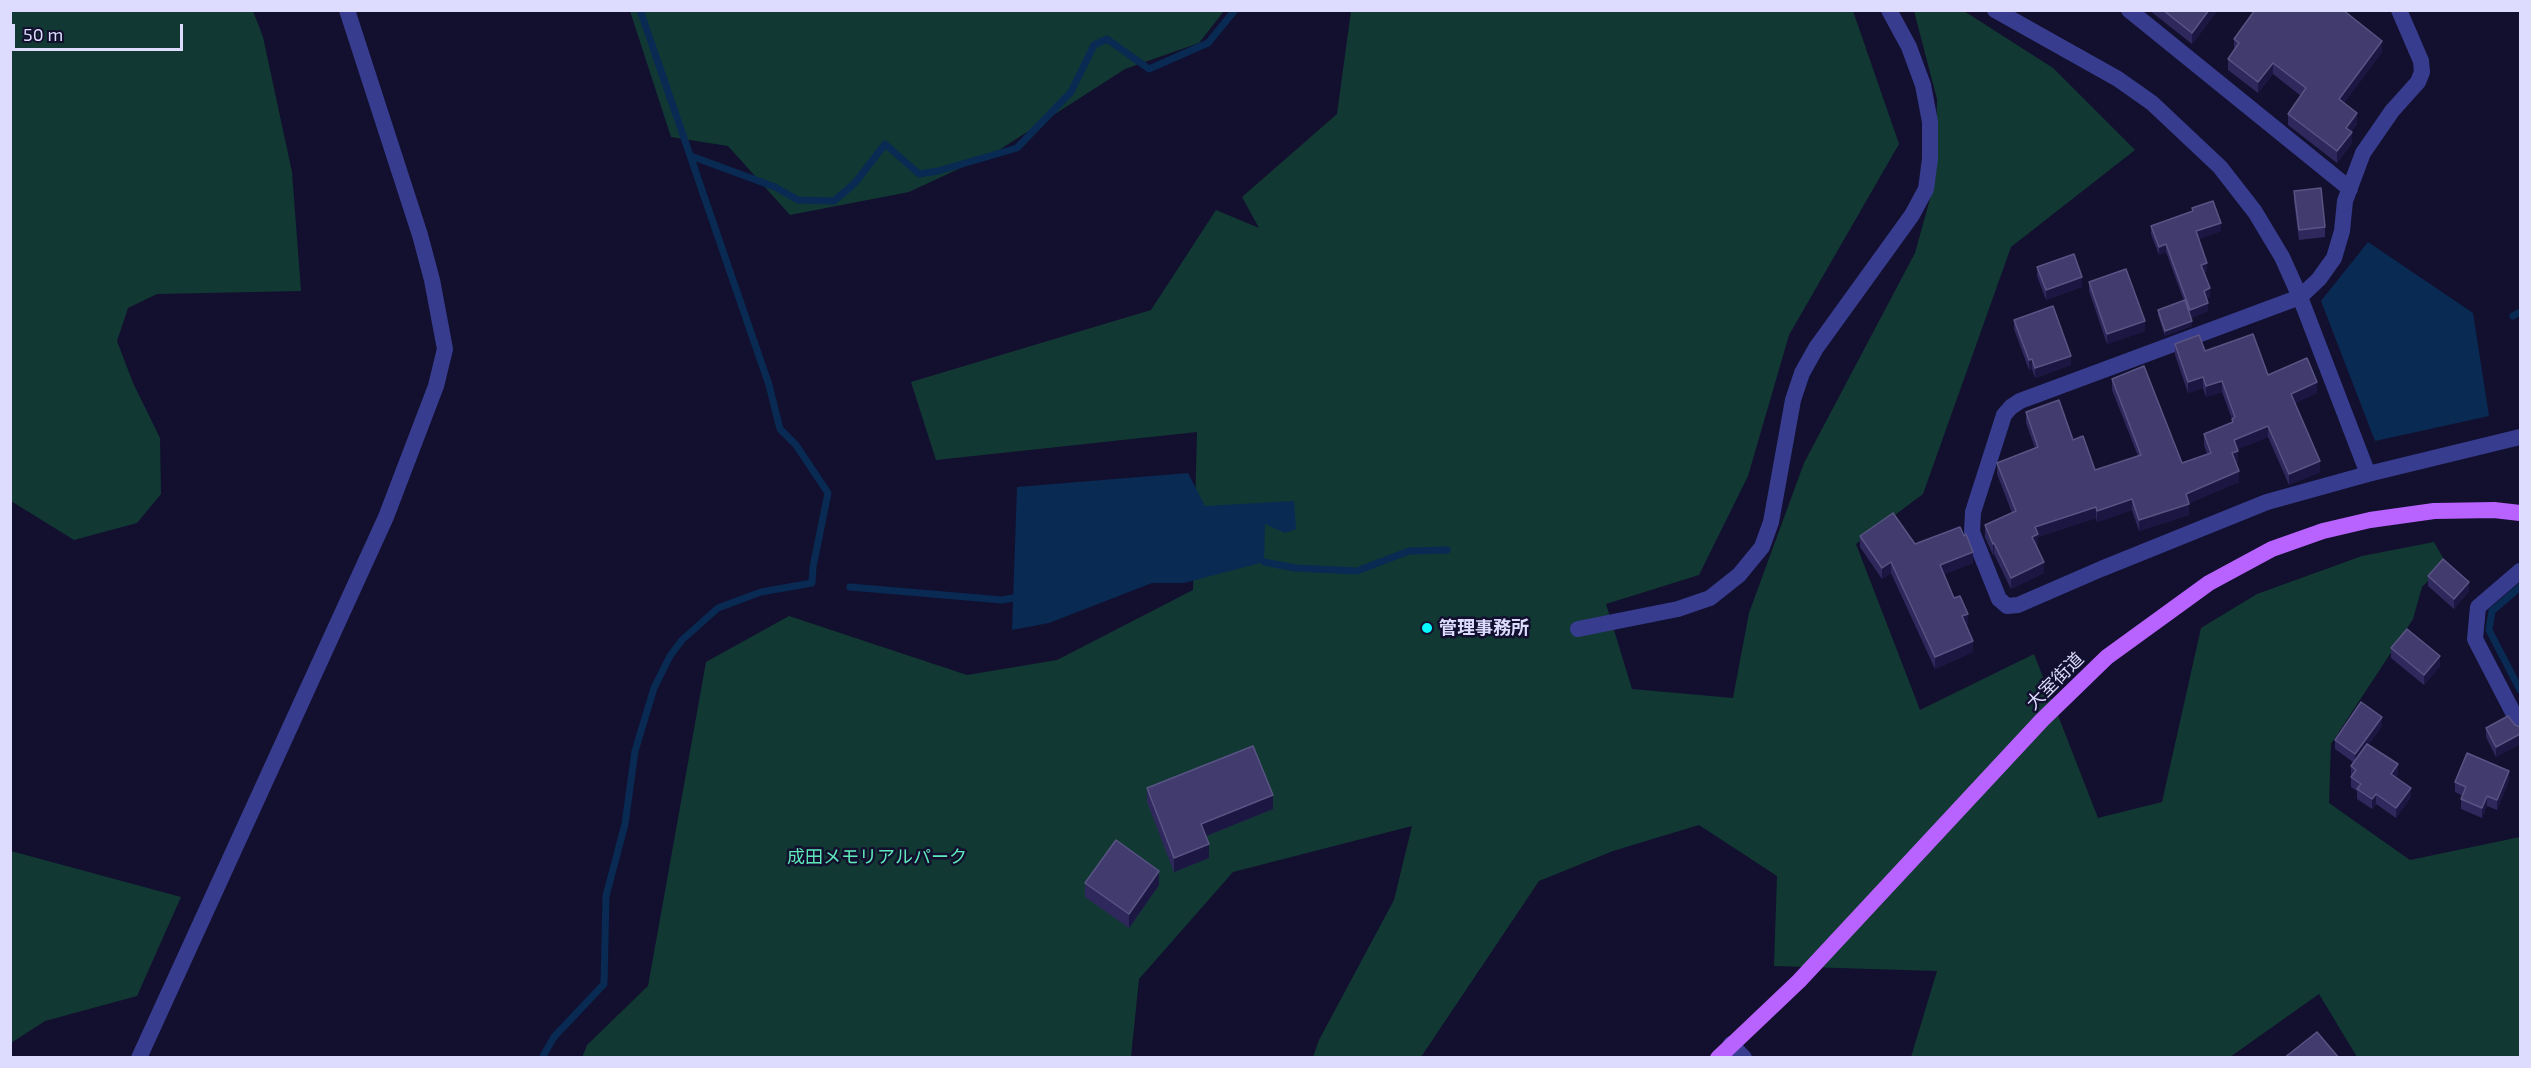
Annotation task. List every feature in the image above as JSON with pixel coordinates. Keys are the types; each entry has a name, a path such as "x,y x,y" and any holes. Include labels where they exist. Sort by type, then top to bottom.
{"main road":[{"name":"大室街道","path":"1718,1058 1799,981 2042,720 2107,657 2209,583 2272,549 2323,531 2370,520 2434,511 2494,510 2520,513"}],"street":[{"path":"139,1058 386,517 436,386 445,349 434,289 420,235 347,10"},
{"path":"1578,629 1678,609 1710,598 1739,575 1762,547 1771,522 1793,400 1802,373 1816,348 1912,215 1926,189 1930,159 1930,122 1923,85 1909,47 1889,10"},
{"path":"1995,10 2118,79 2152,104 2212,159 2255,212 2282,257 2300,297 2368,474"},
{"path":"2129,10 2350,189"},
{"path":"2399,10 2421,61 2422,72 2418,82 2392,111 2362,153 2350,189 2334,258 2319,279 2300,297 2020,401 2011,407 2004,415 1973,512 1972,532 1999,599 2007,606 2018,605 2268,502 2368,474 2520,437"},
{"path":"2520,571 2478,608 2475,639 2520,726"},
{"path":"1731,1044 1744,1058"}],"green space":[{"path":"630,10 1224,11 1199,43 1125,69 999,150 909,192 790,215 728,146 671,137"},
{"path":"10,11 253,11 263,37 292,172 301,291 157,294 128,308 117,341 133,383 160,438 161,494 137,523 74,540 11,501"},
{"name":"成田メモリアルパーク","path":"1351,11 1853,11 1899,144 1789,335 1748,476 1699,575 1606,604 1632,689 1733,698 1749,613 1804,463 1915,253 1935,181 1937,99 1914,11 1964,11 2053,68 2135,150 2011,247 1923,494 1856,544 1920,710 2034,654 2098,818 2162,802 2201,628 2257,594 2362,556 2434,542 2446,563 2422,587 2413,619 2331,744 2329,803 2410,860 2520,837 2520,1057 2357,1057 2319,994 2230,1057 1911,1057 1937,971 1774,966 1777,876 1699,825 1613,851 1539,881 1421,1057 1313,1057 1319,1040 1394,900 1412,826 1233,872 1139,979 1131,1057 582,1058 587,1045 648,986 706,662 789,616 967,675 1057,660 1193,590 1197,432 936,460 911,382 1151,310 1216,210 1259,228 1242,197 1337,114"},
{"path":"11,851 181,897 137,996 45,1021 11,1043"}],"water":[{"path":"2368,242 2473,313 2489,416 2375,441 2321,301"},
{"path":"1188,473 1205,506 1294,501 1296,529 1285,533 1265,524 1264,562 1184,583 1152,583 1049,623 1012,630 1017,487"}],"building":[{"path":"2163,10 2209,10 2192,33"},
{"path":"2255,10 2343,10 2382,41 2339,99 2357,113 2346,128 2352,132 2337,151 2288,114 2306,88 2273,63 2258,82 2228,59 2239,43 2234,39"},
{"path":"2321,188 2325,227 2299,230 2294,191"},
{"path":"2213,201 2221,223 2196,231 2207,263 2201,265 2210,288 2204,291 2208,303 2190,310 2166,244 2159,247 2151,226"},
{"path":"2074,254 2082,277 2046,290 2037,267"},
{"path":"2126,269 2145,321 2107,334 2089,282"},
{"path":"2185,300 2192,321 2165,331 2158,310"},
{"path":"2053,306 2071,356 2035,368 2032,359 2029,360 2014,320"},
{"path":"2253,334 2268,375 2307,358 2317,382 2291,394 2320,461 2289,474 2268,426 2234,440 2238,451 2232,453 2239,471 2186,494 2189,504 2139,520 2132,499 2097,511 2096,507 2035,527 2038,534 2032,537 2044,562 2011,578 1985,525 2016,511 1997,463 2038,447 2026,412 2059,400 2073,440 2083,436 2095,470 2141,455 2112,379 2144,366 2182,463 2211,453 2204,434 2233,422 2232,419 2235,417 2222,381 2206,386 2203,377 2188,382 2175,344 2199,335 2205,351"},
{"path":"1893,513 1915,544 1960,527 1964,536 1966,534 1973,552 1940,565 1954,598 1960,596 1968,614 1962,616 1973,641 1935,657 1891,562 1882,568 1860,536"},
{"path":"2443,559 2469,582 2454,599 2428,576"},
{"path":"2407,629 2440,656 2424,675 2391,648"},
{"path":"2361,702 2382,717 2355,754 2335,740"},
{"path":"2508,716 2515,725 2520,727 2520,734 2496,747 2486,728"},
{"path":"2367,744 2398,764 2391,774 2411,788 2396,808 2376,794 2372,799 2357,789 2361,784 2351,777 2356,770 2351,766"},
{"path":"1253,746 1273,795 1201,824 1209,844 1174,858 1147,788"},
{"path":"2467,753 2509,771 2497,800 2487,796 2482,808 2461,799 2466,787 2455,782"},
{"path":"1116,840 1159,871 1129,914 1085,883"},
{"path":"2317,1032 2339,1058 2284,1058"}],"waterway":[{"path":"542,1058 554,1037 604,984 606,896 625,824 635,751 654,688 670,656 682,640 718,608 761,592 812,583 813,567 828,493 796,445 780,429 769,385 640,10"},
{"path":"691,156 775,187 798,200 834,201 855,183 885,144 919,174 938,171 1017,148 1071,92 1094,45 1107,39 1149,69 1208,43 1235,10"},
{"path":"2513,316 2520,312"},
{"path":"1264,562 1295,568 1357,571 1409,551 1447,550"},
{"path":"850,587 1002,600 1013,598"},
{"path":"2520,587 2492,611 2489,630 2520,690"}],"place":[{"name":"管理事務所","path":"1427,628"}]}
